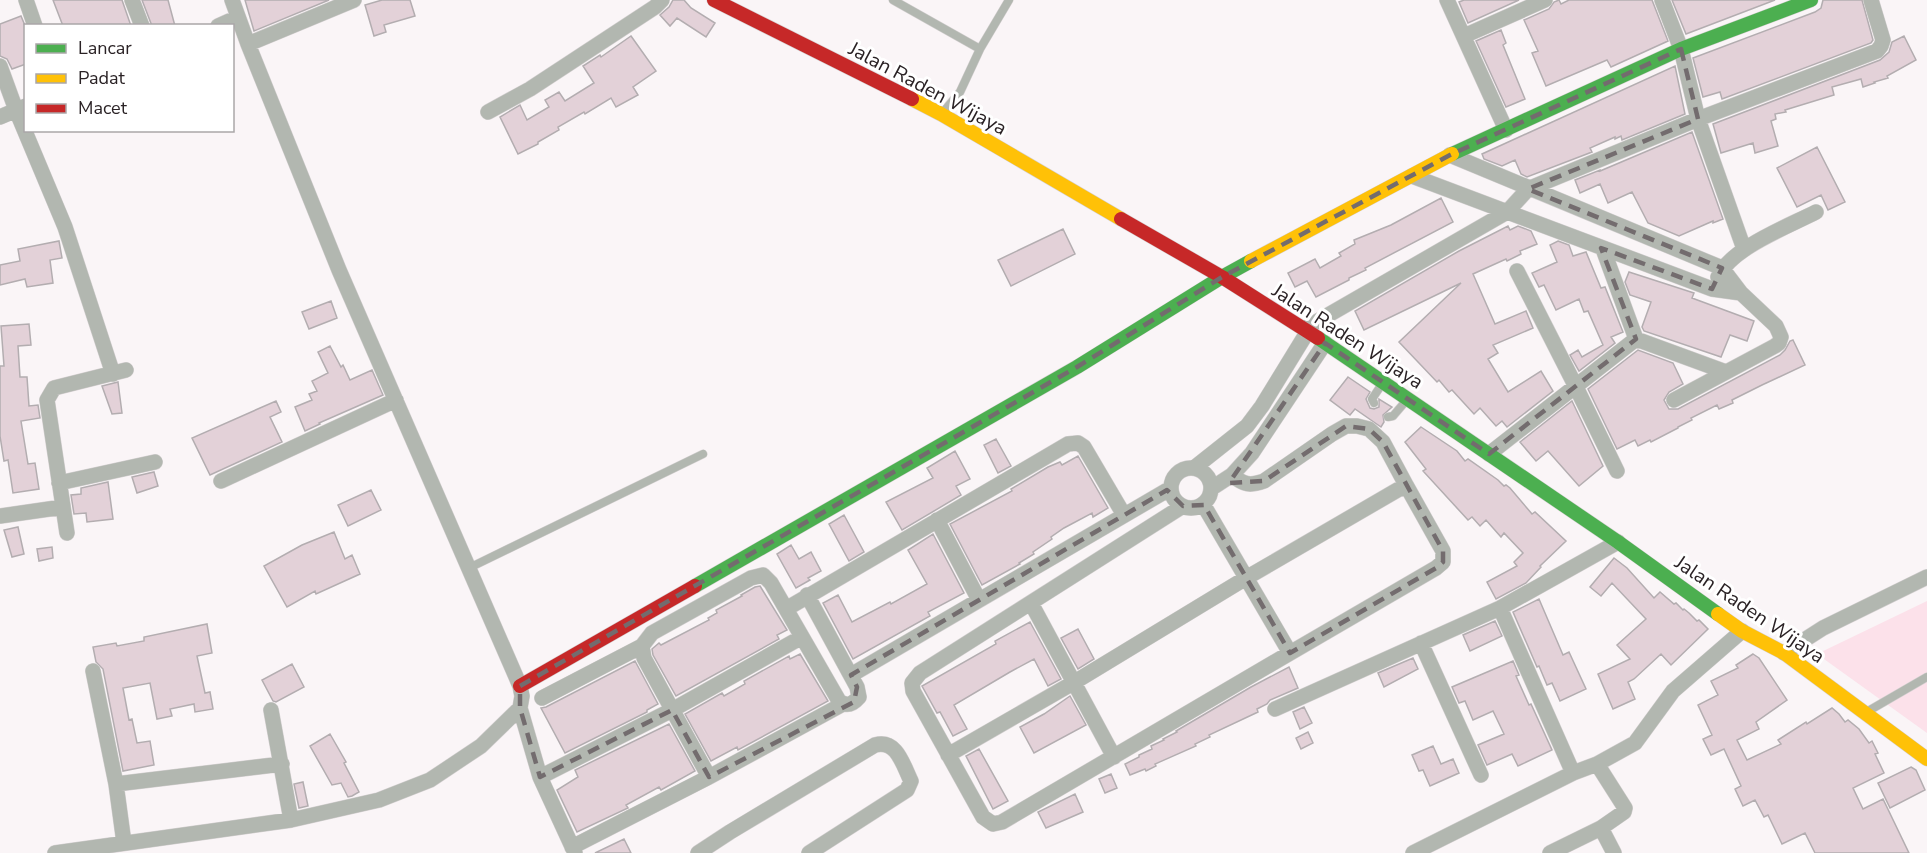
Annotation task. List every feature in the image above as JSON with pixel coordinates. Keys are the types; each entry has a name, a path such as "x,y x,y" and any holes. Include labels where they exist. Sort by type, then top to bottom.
{"main road":[{"name":"Jalan Raden Wijaya","path":"714,0 941,114 1222,277 1306,330 1490,454 1742,631 1784,653 1927,759"},
{"path":"520,686 1077,367 1222,277 1450,155 1681,49 1811,0"}],"street":[{"path":"26,0 34,24"},
{"path":"132,0 141,24"},
{"path":"232,0 339,270 520,686 522,696 520,708 540,777 574,850 843,705 854,702 859,697 851,675 807,595"},
{"path":"248,44 354,0"},
{"path":"488,112 530,89 655,7 662,0"},
{"path":"1448,0 1506,130"},
{"path":"1464,36 1545,0"},
{"path":"1662,0 1681,49 1698,119 1744,249"},
{"path":"1194,468 1247,426 1262,406 1306,330 1507,212 1528,189 1698,119 1879,49 1883,40 1870,0"},
{"path":"222,24 238,17"},
{"path":"0,66 21,108 0,117"},
{"path":"30,132 119,372 54,388 46,400 67,533"},
{"path":"1450,155 1722,268 1741,293 1776,326 1781,337 1775,346 1674,400"},
{"path":"1412,176 1712,289 1741,293"},
{"path":"1712,289 1722,268 1744,249 1816,212"},
{"path":"1603,249 1636,339 1726,372"},
{"path":"1516,271 1617,471"},
{"path":"1490,454 1636,339"},
{"path":"1212,488 1207,475 1194,468 1188,468 1178,472 1171,488 1174,499 1183,506 1194,508 1203,504 1212,488 1232,475 1252,453 1325,343"},
{"path":"221,481 396,400"},
{"path":"1262,406 1276,416"},
{"path":"1183,506 920,673 912,683 913,691 948,755 984,817 993,824 1002,822 1114,757 1443,562 1443,551 1383,442 1369,429 1346,426 1264,482 1253,485 1243,484 1232,475"},
{"path":"786,609 1068,444 1078,443 1084,447 1124,515"},
{"path":"59,483 155,462"},
{"path":"948,755 1406,485"},
{"path":"851,675 1171,488"},
{"path":"1203,504 1290,653"},
{"path":"0,516 63,507"},
{"path":"937,520 979,600"},
{"path":"1275,709 1500,608 1618,542"},
{"path":"542,698 642,646 652,633 751,578 763,575 771,583 843,705"},
{"path":"1784,653 1823,628 1927,577"},
{"path":"1031,603 1114,757"},
{"path":"1500,608 1573,773"},
{"path":"1413,853 1431,849 1573,773 1597,764 1635,743 1673,691 1742,631"},
{"path":"540,777 672,710 802,638"},
{"path":"1421,643 1481,775"},
{"path":"642,646 644,658 708,777"},
{"path":"93,671 116,784 124,843"},
{"path":"55,853 291,820 379,800 430,780 481,746 520,708"},
{"path":"271,710 291,820"},
{"path":"698,853 875,745 882,743 893,747 911,781 907,790 809,853"},
{"path":"116,784 282,764"},
{"path":"1550,853 1600,828 1621,815 1625,808 1597,764"},
{"path":"1600,828 1614,853"}],"lane":[{"path":"893,0 980,49"},
{"path":"941,114 960,92 980,49 1009,0"},
{"path":"1374,403 1372,399 1383,382"},
{"path":"1388,417 1393,416 1408,399"},
{"path":"469,568 703,454"},
{"path":"1866,712 1927,677"}],"highlighted area":[{"path":"1681,49 1698,119 1528,189 1722,268 1712,289 1601,248 1636,339 1489,454 1325,343 1229,483 1264,481 1346,426 1369,429 1383,442 1443,551 1443,562 1436,568 1290,653 1204,505 1183,506 1167,490 851,675 857,687 854,702 709,777 672,710 540,777 520,708 520,686 1077,367 1222,277 1450,155"}],"shaded area":[{"path":"1927,601 1927,733 1817,654"}],"building":[{"path":"53,0 122,0 130,24 62,24"},
{"path":"142,0 168,0 174,24 151,24"},
{"path":"245,0 329,0 254,31"},
{"path":"382,0 410,0 415,16 384,25 386,32 374,36 365,5"},
{"path":"673,0 684,0 691,8 715,23 706,37 677,18 670,26 660,15"},
{"path":"1464,0 1519,0 1468,23 1459,2"},
{"path":"1559,0 1561,4 1569,0 1652,0 1668,41 1611,67 1607,60 1546,86 1532,53 1538,51 1524,20 1549,9 1554,2"},
{"path":"1672,0 1775,0 1686,34"},
{"path":"1823,0 1862,0 1873,40 1871,43 1722,99 1720,92 1703,97 1693,58 1815,12 1821,8"},
{"path":"21,16 24,24 24,65 12,69 7,59 0,56 0,24"},
{"path":"1501,30 1506,43 1503,45 1525,99 1506,107 1476,41"},
{"path":"631,36 656,71 633,87 638,95 616,107 611,98 558,127 559,130 518,154 500,117 520,105 527,120 549,107 545,100 559,92 565,101 594,83 583,66 600,55 601,57"},
{"path":"1904,36 1916,60 1887,76 1888,78 1863,87 1861,79 1832,87 1834,95 1775,114 1776,119 1771,121 1778,146 1755,153 1753,143 1721,153 1713,124 1880,60 1889,52 1892,42"},
{"path":"1675,66 1685,114 1622,140 1621,136 1615,139 1615,137 1590,148 1592,152 1527,177 1521,174 1515,160 1502,166 1484,159 1482,154"},
{"path":"1692,132 1723,219 1679,236 1648,223 1632,192 1608,203 1600,184 1580,193 1575,180"},
{"path":"1817,147 1845,202 1828,210 1821,195 1797,207 1777,168"},
{"path":"1441,198 1453,222 1365,268 1366,270 1316,297 1307,281 1295,287 1288,273 1315,259 1320,268 1341,256 1339,253 1355,244 1354,240 1391,225"},
{"path":"1508,226 1510,230 1518,226 1531,231 1537,244 1520,251 1521,254 1507,261 1506,259 1473,274 1495,324 1526,311 1533,328 1493,345 1498,353 1488,359 1508,392 1541,371 1553,391 1507,427 1502,421 1496,426 1480,408 1474,414 1452,390 1449,392 1439,380 1437,382 1399,342 1461,283 1364,330 1355,311 1459,251"},
{"path":"1063,229 1075,254 1011,286 998,260"},
{"path":"59,241 62,258 50,260 53,283 27,287 25,279 0,285 0,265 20,261 18,249"},
{"path":"1558,241 1569,245 1573,256 1586,252 1601,288 1605,287 1623,332 1611,337 1615,343 1579,371 1570,355 1578,350 1582,357 1603,345 1588,311 1584,312 1579,299 1556,310 1544,285 1539,287 1532,273 1557,262 1550,245"},
{"path":"1629,272 1694,293 1692,298 1754,321 1747,341 1730,335 1721,357 1644,331 1642,327 1651,302 1630,295 1625,282"},
{"path":"331,301 337,318 309,329 302,312"},
{"path":"29,324 31,345 18,346 20,377 27,377 29,406 38,405 40,418 21,421 28,464 35,463 39,489 13,493 8,460 4,461 0,436 0,366 4,366 1,326"},
{"path":"1793,340 1805,365 1732,400 1733,403 1719,409 1717,405 1691,418 1692,420 1678,428 1638,446 1635,440 1617,449 1588,389 1638,350 1673,363 1683,384 1669,392 1664,400 1669,409 1678,409 1780,355"},
{"path":"330,346 350,380 372,370 383,395 305,431 295,407 312,400 309,394 317,391 312,381 328,373 318,352"},
{"path":"1348,377 1370,392 1366,399 1370,408 1379,407 1379,399 1392,407 1383,415 1384,422 1381,427 1355,409 1350,415 1330,400"},
{"path":"118,382 122,413 112,414 102,386"},
{"path":"276,401 281,412 270,417 282,442 210,475 192,438"},
{"path":"1572,401 1603,466 1579,486 1548,451 1536,461 1520,442"},
{"path":"1421,427 1457,451 1465,461 1468,459 1510,488 1532,514 1535,512 1566,541 1526,583 1496,599 1487,582 1517,566 1514,562 1523,553 1504,533 1501,537 1486,520 1480,526 1472,517 1468,520 1423,471 1426,469 1405,442"},
{"path":"996,439 1011,466 998,473 984,445"},
{"path":"955,451 970,479 956,486 961,495 902,530 886,502 933,478 927,468"},
{"path":"1078,456 1108,508 1093,517 1092,513 1064,528 1020,564 982,585 950,524 1012,491 1011,489 1048,467 1060,462 1062,465"},
{"path":"154,472 158,486 137,493 132,477"},
{"path":"108,482 113,519 87,522 86,513 74,514 71,495 81,494 81,488"},
{"path":"371,490 381,510 348,526 338,505"},
{"path":"844,515 864,552 849,561 829,524"},
{"path":"18,527 24,554 12,557 4,530"},
{"path":"334,532 345,559 352,555 360,574 316,594 315,591 287,607 264,566 302,545"},
{"path":"933,534 964,593 928,612 930,616 853,659 823,603 838,595 852,622 927,584 908,550"},
{"path":"791,545 799,559 811,552 821,571 796,588 777,554"},
{"path":"52,547 53,558 39,561 37,549"},
{"path":"1614,558 1627,568 1654,598 1660,592 1708,629 1671,665 1661,654 1628,682 1635,699 1613,709 1598,674 1630,659 1617,645 1646,619 1612,583 1601,596 1590,587"},
{"path":"760,586 787,630 777,635 779,639 676,696 653,655 652,649 659,643 661,645 709,620 708,618 717,613 716,610"},
{"path":"1539,599 1563,655 1569,652 1586,689 1560,701 1552,683 1547,685 1539,666 1537,667 1513,612"},
{"path":"1495,621 1502,636 1470,651 1463,635"},
{"path":"1030,622 1061,679 1048,686 1034,659 954,705 967,729 953,736 922,686"},
{"path":"207,624 212,653 197,656 205,693 210,692 213,709 195,712 194,704 170,709 172,716 157,719 150,683 123,688 129,720 132,719 137,743 150,741 154,765 123,771 103,669 96,662 93,647 116,643 117,646 144,641 144,637"},
{"path":"1078,629 1094,659 1078,669 1061,638"},
{"path":"800,654 828,701 738,750 737,747 711,761 685,714 722,693 724,696 745,684 744,681 789,656 790,659"},
{"path":"1753,654 1759,658 1787,700 1756,722 1759,729 1737,740 1747,760 1781,744 1778,740 1832,708 1845,722 1848,720 1859,729 1869,743 1872,741 1878,753 1875,754 1884,773 1853,788 1863,809 1883,799 1909,853 1815,853 1805,833 1782,844 1768,815 1764,817 1755,800 1743,806 1735,789 1741,786 1724,749 1711,755 1703,739 1712,735 1698,705 1718,695 1711,681 1738,668 1736,665"},
{"path":"1413,658 1418,669 1384,687 1378,673"},
{"path":"635,661 658,704 647,712 565,753 541,708"},
{"path":"1513,661 1519,675 1516,676 1552,750 1518,766 1512,754 1487,765 1478,745 1504,734 1493,711 1473,720 1465,701 1459,703 1452,687"},
{"path":"292,664 304,687 276,702 273,701 262,680"},
{"path":"1289,667 1298,688 1270,700 1257,709 1258,712 1209,735 1210,737 1195,744 1196,746 1155,764 1156,766 1146,771 1145,769 1130,775 1125,764 1152,749 1151,746"},
{"path":"1070,696 1086,725 1034,753 1020,727"},
{"path":"1304,707 1312,723 1300,729 1293,712"},
{"path":"669,724 695,771 661,790 659,787 626,805 628,808 577,832 557,790 578,777 575,770"},
{"path":"1308,732 1313,743 1301,749 1296,738"},
{"path":"330,734 359,792 352,796 348,797 341,783 332,785 310,746"},
{"path":"1433,746 1441,764 1453,759 1459,773 1430,786 1423,770 1419,771 1412,755"},
{"path":"979,749 1008,801 993,809 966,756"},
{"path":"1911,767 1916,770 1925,790 1890,808 1878,783"},
{"path":"1111,774 1117,788 1105,793 1099,779"},
{"path":"303,782 308,806 299,808 294,784"},
{"path":"1075,794 1083,812 1046,828 1038,812"},
{"path":"624,839 631,853 595,853"}],"traffic: fast":[{"path":"1452,154 1681,49 1811,0"},
{"path":"695,586 1077,367 1251,261"},
{"path":"1318,338 1618,542 1718,614"}],"traffic: slow":[{"path":"912,99 1121,219"},
{"path":"1251,261 1452,154"},
{"path":"1718,614 1742,631 1784,653 1927,759"}],"traffic: jam":[{"path":"714,0 912,99"},
{"path":"1121,219 1222,277 1318,338"},
{"path":"520,686 695,586"}]}
